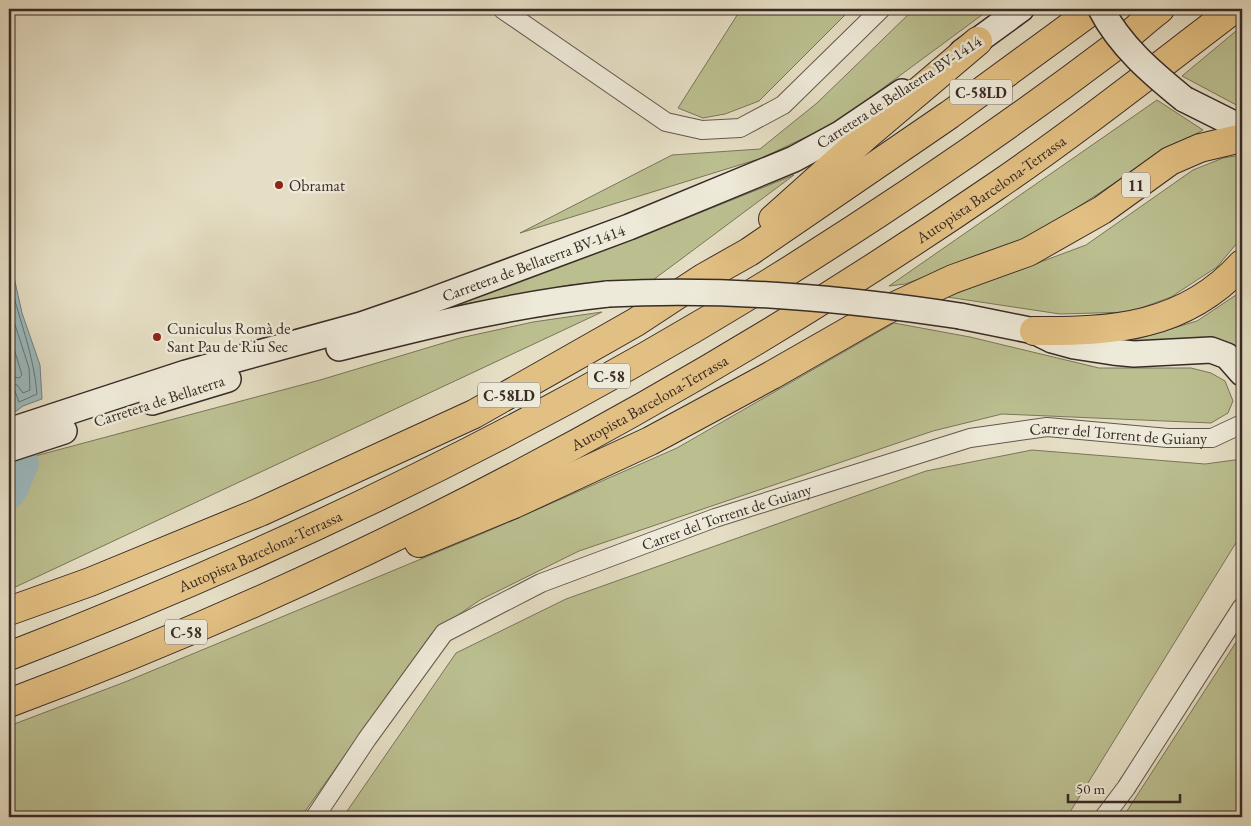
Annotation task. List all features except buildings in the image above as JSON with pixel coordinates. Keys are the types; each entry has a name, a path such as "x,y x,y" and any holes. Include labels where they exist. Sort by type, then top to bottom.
{"highway":[{"name":"C-58LD","path":"9,611 90,582 207,535 401,449 474,414 636,322 703,278 749,252 813,210 949,115 1094,9"},
{"name":"Autopista Barcelona-Terrassa","path":"9,656 235,564 486,442 642,358 780,276 968,151 1117,45 1160,9"},
{"name":"Autopista Barcelona-Terrassa","path":"9,704 166,641 390,540 534,466 662,397 796,317 999,185 1141,82 1234,9"},
{"path":"703,278 978,41"},
{"name":"11","path":"254,602 354,571 598,466 697,417 884,311 952,279 1028,252 1077,225 1170,161 1200,148 1242,138"},
{"path":"1034,331 1076,332 1121,329 1153,320 1192,304 1234,273 1242,264"}],"street":[{"path":"502,9 666,122 702,130 740,128 773,112 783,105 881,9"},
{"name":"Carretera de Bellaterra BV-1414","path":"9,431 186,373 369,322 629,226 794,159 840,134 978,41 1021,9"},
{"path":"1101,9 1134,55 1157,77 1184,98 1242,128"},
{"name":"Carretera de Bellaterra BV-1414","path":"309,355 462,316 564,299 608,294 715,292 798,295 874,303 960,316 1034,331 1052,340 1074,346 1112,352 1134,354 1211,350 1227,356 1242,373"},
{"name":"Carretera de Bellaterra","path":"9,449 141,406 309,355"},
{"name":"Carrer del Torrent de Guiany","path":"315,817 367,739 444,633 541,583 714,518 970,438 1047,427 1168,438 1212,438 1242,424"},
{"path":"1104,817 1242,607"}],"green space":[{"path":"741,9 851,9 759,101 725,114 703,118 678,108"},
{"path":"914,9 990,9 837,122 762,158 520,233 672,155 760,149 817,103"},
{"path":"1242,26 1242,108 1182,76"},
{"path":"1157,100 1203,130 1161,153 1030,238 905,284 889,286"},
{"path":"1242,155 1242,237 1217,267 1171,297 1130,312 1060,314 947,297 1086,245 1193,170 1223,158"},
{"path":"794,175 653,280 570,285 450,307 652,232"},
{"path":"1242,291 1242,342 1237,348 1198,341 1130,341 1197,321"},
{"path":"602,312 9,590 9,462 36,453 35,456 320,380 460,338 533,322"},
{"path":"894,323 970,337 1099,368 1191,368 1211,373 1225,381 1233,401 1228,413 1211,423 1002,414 933,431 579,551 480,600 432,633 301,817 9,817 9,726 125,682 486,532 677,448"},
{"path":"1032,450 1205,464 1242,459 1242,533 1067,817 343,817 456,653 566,599 926,471"},
{"path":"1242,633 1242,817 1123,817 1125,814"}],"water":[{"path":"9,255 22,313 40,365 42,399 23,406 15,412 9,385"}],"waterway":[{"path":"9,496 14,490 25,463"}],"place":[{"name":"Obramat","path":"279,185"},
{"name":"Cuniculus Romà de Sant Pau de Riu Sec","path":"157,337"}]}
